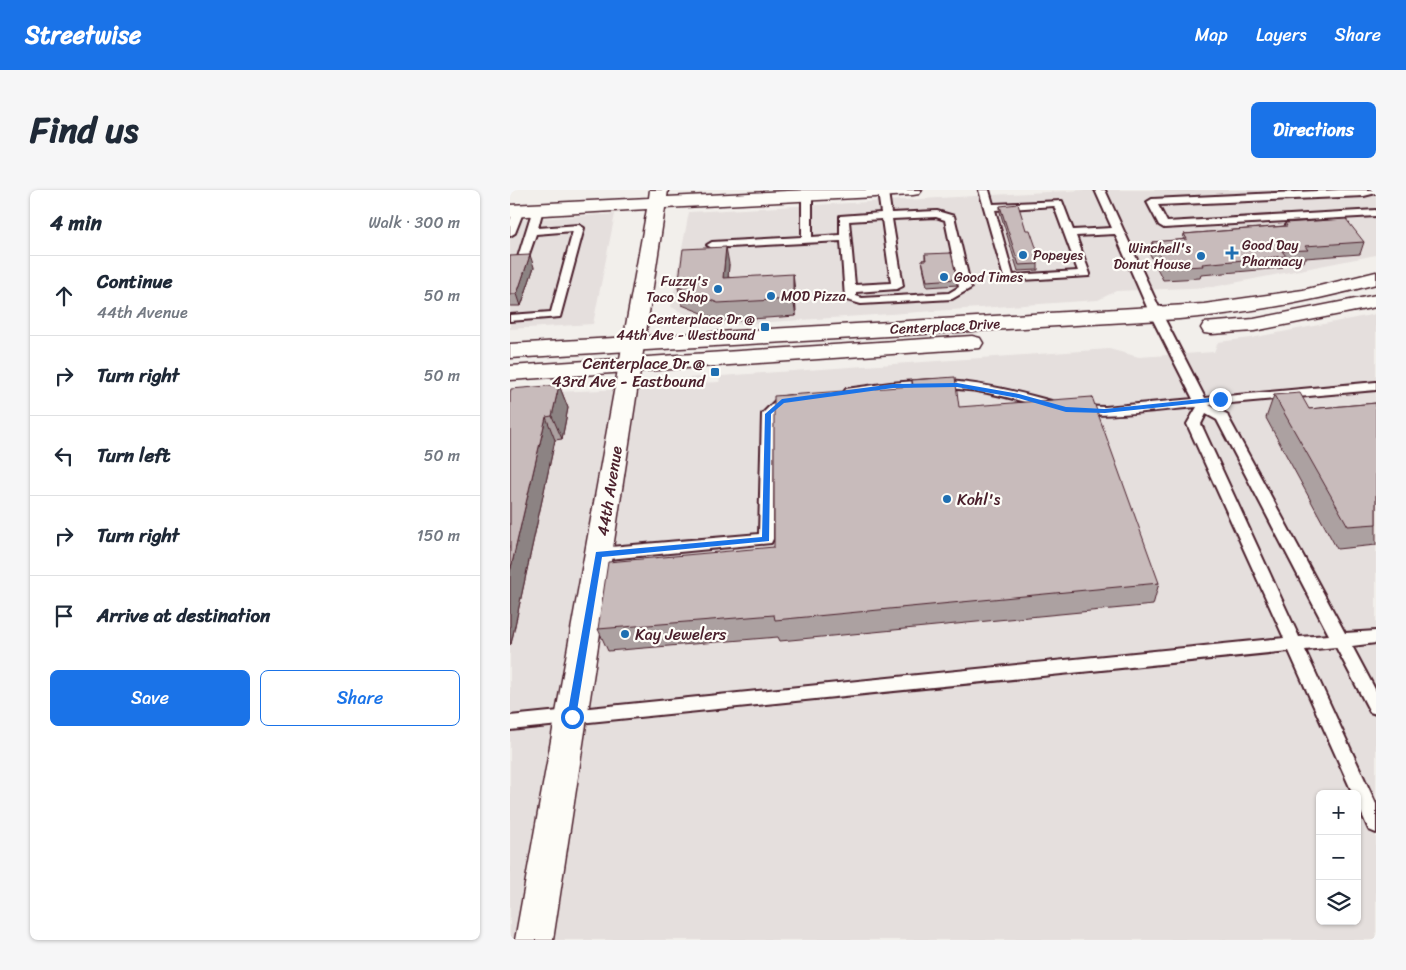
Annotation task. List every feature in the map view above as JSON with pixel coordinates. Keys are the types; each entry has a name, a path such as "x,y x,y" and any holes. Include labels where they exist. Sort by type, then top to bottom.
{"street":[{"path":"514,210 658,197 913,190"},
{"name":"44th Avenue","path":"534,940 658,197"},
{"name":"Centerplace Drive","path":"1161,323 1352,285 1376,278"},
{"name":"Centerplace Drive","path":"510,372 632,355 1161,323 1254,325 1376,301"},
{"name":"Centerplace Drive","path":"510,351 632,355"}],"lane":[{"path":"984,190 1009,279 1085,274 1058,203 989,206"},
{"path":"1100,190 1161,323 1203,404 1222,416 1376,707"},
{"path":"1376,190 1364,193 1338,191 1234,194 1152,202 1164,225 1376,213"},
{"path":"849,289 897,286 883,192"},
{"path":"807,193 807,240"},
{"path":"1364,193 1376,208"},
{"path":"523,257 538,209"},
{"path":"510,233 514,210"},
{"path":"1006,270 1011,263 999,219 1007,212 1041,210 1052,214 1068,228 1119,231"},
{"path":"937,214 950,218 965,288 952,296 861,301 850,298 844,218 886,216 937,214"},
{"path":"510,318 556,315 579,228 532,231"},
{"path":"712,245 845,238"},
{"path":"838,393 893,386 957,385 1019,396 1066,410 1105,411 1203,404 1376,386"},
{"path":"598,554 766,539 768,414 782,401 801,398"},
{"path":"1203,404 1194,424 1376,824"},
{"path":"510,723 1376,637"}],"shaded area":[{"path":"1084,190 1376,190 1376,255 1213,287 1116,291 1098,300 710,326 671,307 689,212"},
{"path":"615,214 593,324 510,329 510,220"},
{"path":"1376,314 1376,940 510,940 510,394 648,388 657,380 700,377 699,383 719,382 721,376 1109,349 1139,357 1214,352 1218,342 1251,338"}],"building":[{"path":"1018,204 1026,230 1030,230 1038,253 1035,253 1038,264 1019,265 1000,206"},
{"path":"1346,219 1364,242 1305,246 1308,250 1282,251 1286,256 1202,264 1203,266 1166,268 1152,242 1187,239 1184,234 1287,226 1285,223"},
{"path":"726,247 723,278 793,274 793,299 718,303 678,287 683,249"},
{"path":"951,253 957,279 927,281 922,260 926,260 925,254"},
{"path":"530,255 517,294 510,294 510,256"},
{"name":"Kohl's","path":"955,377 959,407 1092,397 1159,583 775,620 774,615 598,629 608,562 774,547 774,396 913,386 912,380"},
{"path":"559,385 552,416 546,417 510,572 511,389"},
{"path":"1300,393 1309,409 1376,403 1376,524 1348,526 1274,395"}],"place":[{"name":"Good Day Pharmacy","path":"1232,253"},
{"name":"Popeyes","path":"1023,255"},
{"name":"Winchell's Donut House","path":"1201,256"},
{"name":"Good Times","path":"944,277"},
{"name":"Fuzzy's Taco Shop","path":"718,289"},
{"name":"MOD Pizza","path":"771,296"},
{"name":"Centerplace Dr @ 44th Ave - Westbound","path":"765,327"},
{"name":"Centerplace Dr @ 43rd Ave - Eastbound","path":"715,372"},
{"name":"Kohl's","path":"947,499"},
{"name":"Kay Jewelers","path":"625,634"}],"route":[{"path":"572,717 598,554 766,539 768,414 782,401 893,386 957,385 1019,396 1066,410 1105,411 1220,399"}]}
